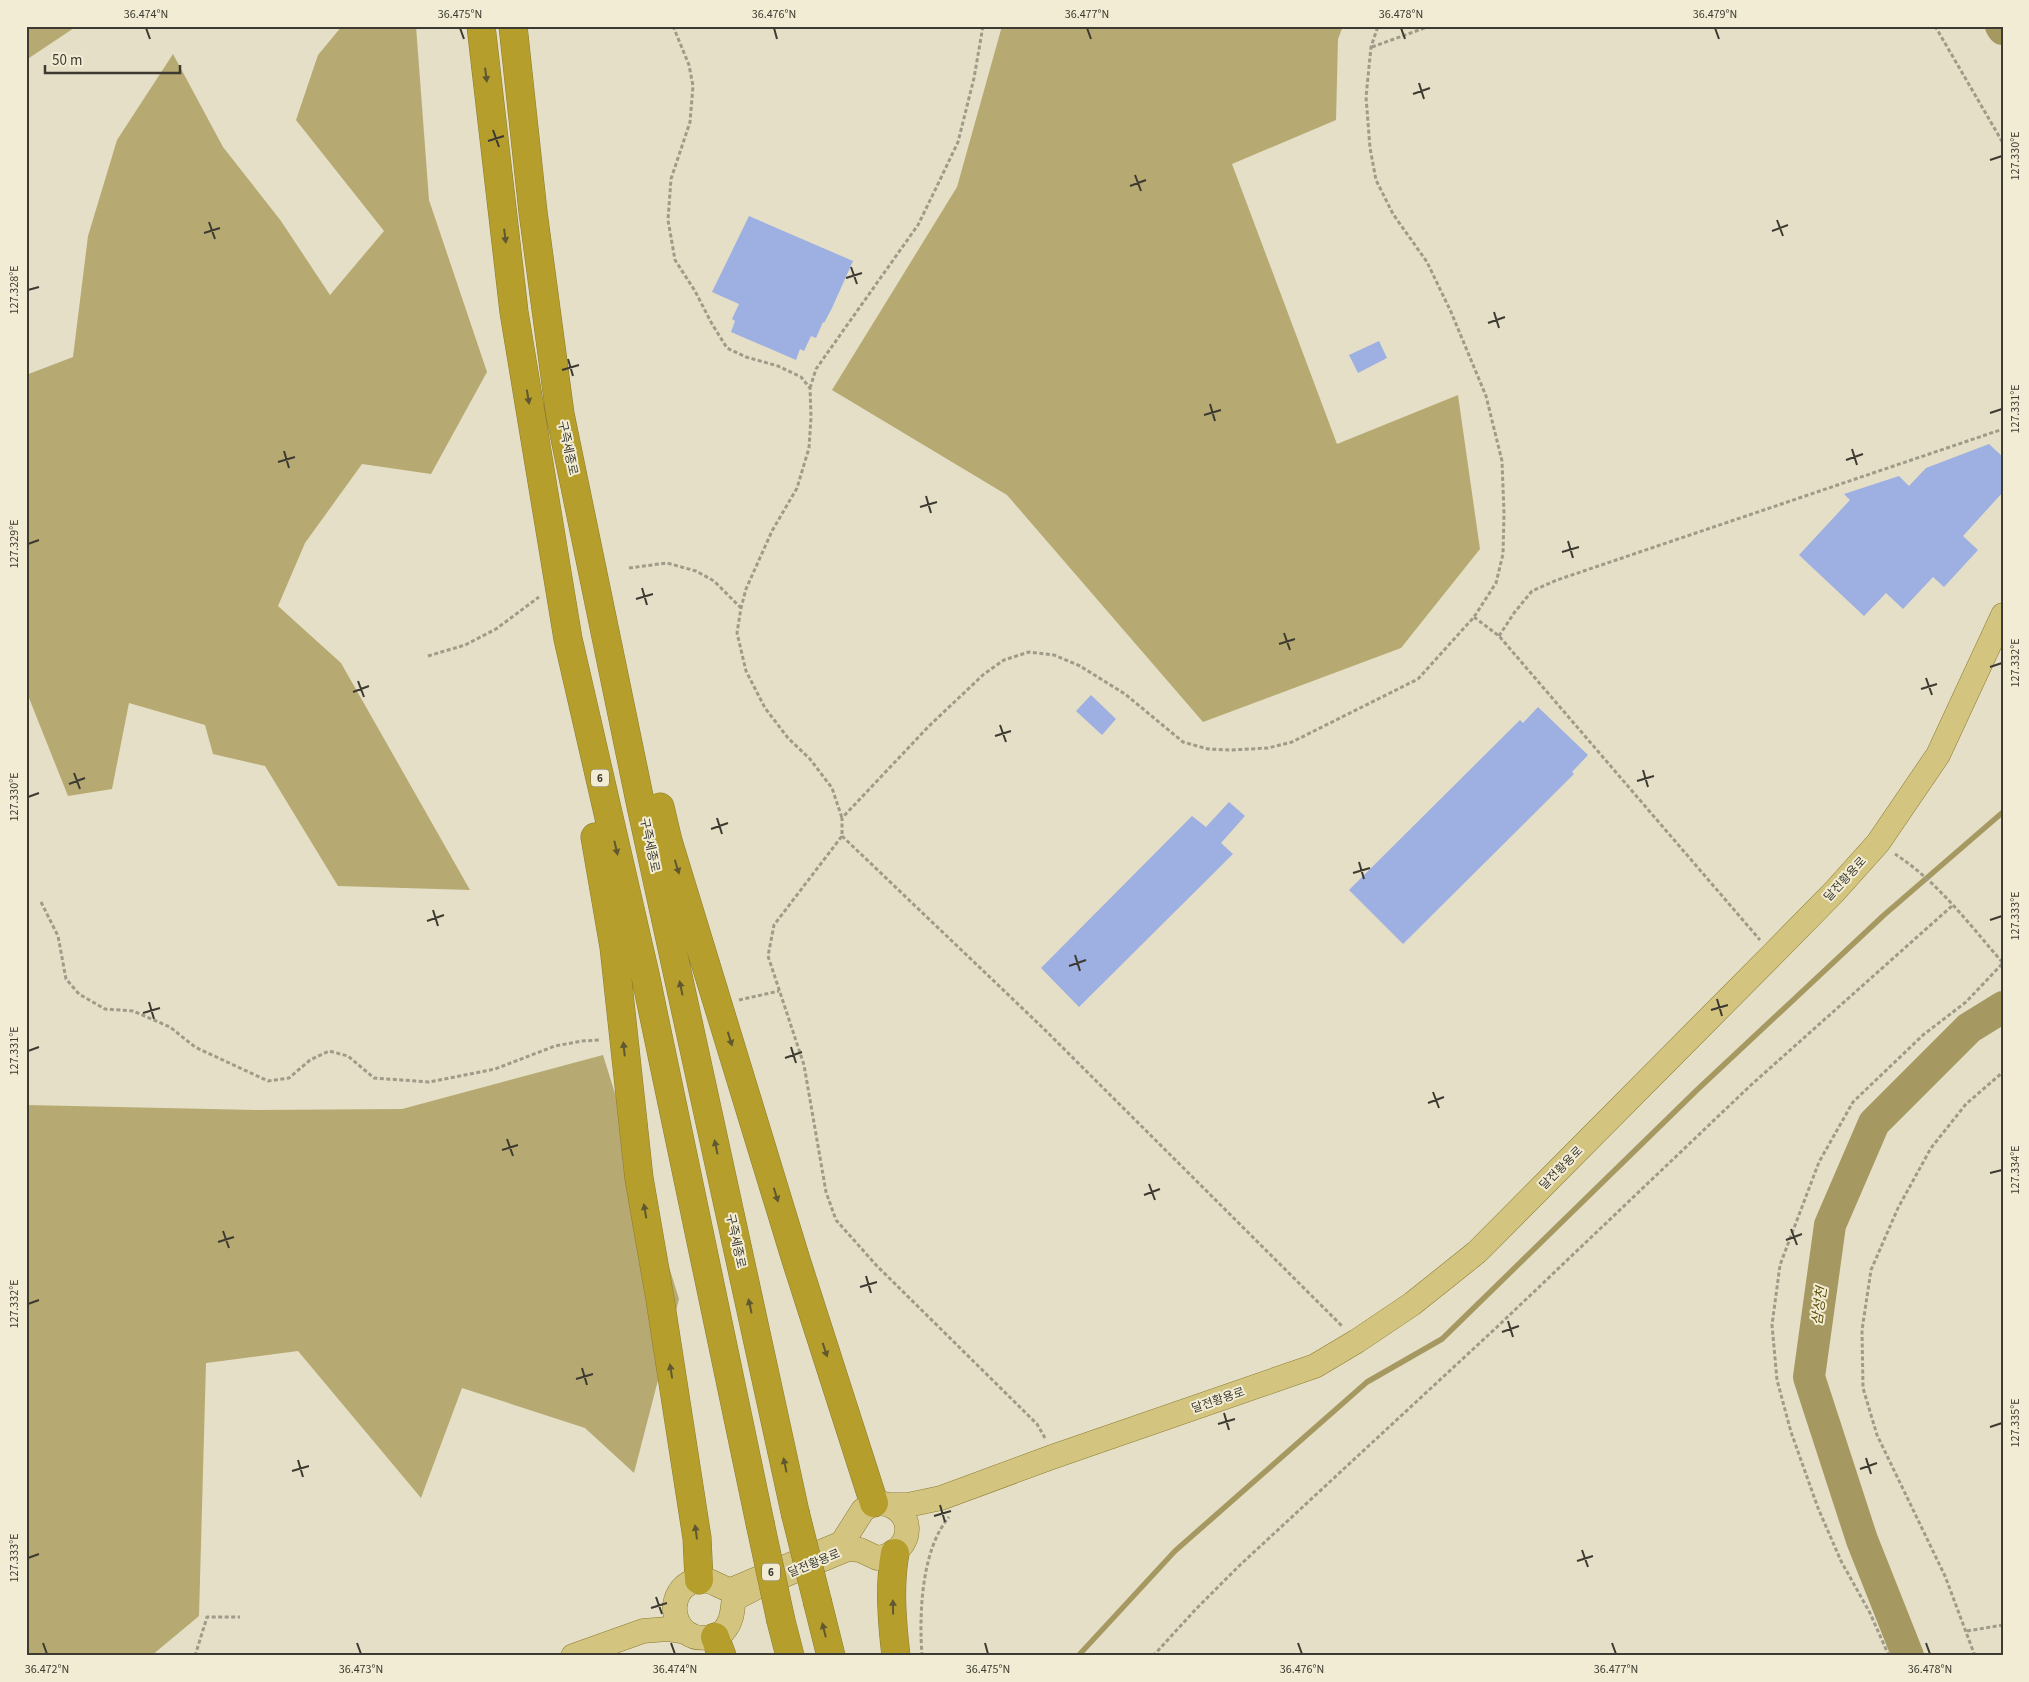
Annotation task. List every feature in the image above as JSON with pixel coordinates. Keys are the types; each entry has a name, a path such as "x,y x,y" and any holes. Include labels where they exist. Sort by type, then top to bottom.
{"highway":[{"name":"6","path":"480,26 514,312 568,639 644,974 790,1656"},
{"name":"구즉세종로","path":"513,26 534,212 560,414 641,806 795,1512 831,1656"},
{"path":"560,414 603,554 668,841 796,1260 882,1504"},
{"path":"551,537 567,709 597,846 614,947 639,1178 694,1520 699,1580"},
{"path":"896,1656 893,1636 892,1571 901,1544"}],"main road":[{"name":"달전황용로","path":"948,1505 1052,1457 1315,1366 1357,1341 1412,1304 1477,1252 1834,892 1878,843 1938,755 2003,615"},
{"path":"882,1504 908,1506 948,1505"},
{"path":"882,1504 899,1510 904,1517 907,1525 901,1544"},
{"name":"달전황용로","path":"573,1656 643,1631 665,1618 681,1590 699,1580 717,1584 724,1589 731,1590 842,1543 863,1510 882,1504"},
{"path":"901,1544 914,1518 948,1505"},
{"name":"달전황용로","path":"643,1631 667,1629 686,1632 719,1646 732,1617 734,1598 848,1549 860,1550 877,1558 901,1544"},
{"path":"675,1602 674,1614 680,1627 686,1632"}],"path":[{"path":"673,26 689,65 694,86 690,122 672,178 668,220 675,260 727,348 746,357 778,366 801,377 810,388"},
{"path":"983,26 974,78 958,142 938,184 918,225 816,369 810,388 809,448 797,488 772,531 746,589 740,608 738,633 746,671 765,708 788,738 810,760 832,788 842,818 842,836 774,925 768,956 804,1065 826,1192 836,1220 876,1266 1037,1424 1047,1442 1052,1457"},
{"path":"842,818 929,726 984,674 1004,660 1029,652 1054,655 1080,666 1125,694 1183,742 1208,749 1268,748 1292,742 1418,679 1474,617 1496,583 1503,554 1502,461 1486,396 1451,312 1427,262 1393,214 1376,180 1370,148 1366,97 1371,47 1378,26"},
{"path":"1371,47 1430,26"},
{"path":"1935,26 2003,143"},
{"path":"1499,636 1514,613 1532,591 1557,580 2003,429"},
{"path":"629,568 667,563 696,571 714,581 740,608"},
{"path":"428,656 464,645 496,629 540,597"},
{"path":"1474,617 1499,636 1772,955"},
{"path":"842,836 1042,1027 1357,1341"},
{"path":"1878,843 1917,868 1953,905 2002,963 1966,1002 1923,1035 1853,1102 1819,1162 1780,1264 1772,1325 1777,1380 1791,1432 1818,1508 1841,1561 1870,1613 1889,1656"},
{"path":"41,902 58,936 66,979 79,994 105,1009 133,1011 170,1027 195,1047 268,1081 289,1078 310,1060 329,1051 348,1056 374,1078 429,1082 494,1069 555,1046 604,1039"},
{"path":"1154,1656 1196,1609 1240,1565 1497,1327 1751,1085 1953,905"},
{"path":"739,1000 779,991"},
{"path":"1975,1656 1945,1576 1877,1435 1863,1388 1862,1330 1871,1270 1902,1200 1931,1148 1966,1104 2003,1072"},
{"path":"922,1656 924,1578 938,1533 948,1518 948,1505"},
{"path":"195,1656 207,1617 240,1617"},
{"path":"1967,1632 2003,1625"}],"shaded area":[{"path":"26,26 77,26 26,60"},
{"path":"342,26 416,26 429,200 487,372 431,474 362,464 305,543 278,606 341,663 470,890 338,886 265,766 213,754 205,725 129,703 112,789 68,796 29,698 26,700 26,375 73,357 88,236 117,140 173,54 223,147 281,221 330,295 384,231 296,120 318,55"},
{"path":"1002,26 1343,26 1338,39 1336,120 1232,164 1337,444 1458,395 1480,549 1401,648 1203,722 1007,495 832,390 957,187"},
{"path":"603,1055 679,1299 634,1473 585,1428 462,1388 421,1498 298,1351 206,1363 199,1616 151,1656 26,1656 26,1105 256,1110 402,1109"}],"building":[{"path":"749,216 853,261 816,338 811,336 804,351 800,349 796,360 731,332 735,321 732,319 739,304 712,292"},
{"path":"1379,341 1387,358 1358,373 1349,355"},
{"path":"1989,444 2003,457 2003,492 1963,536 1978,550 1944,587 1933,577 1903,609 1886,593 1864,616 1799,555 1850,500 1844,494 1899,476 1909,486 1926,468"},
{"path":"1091,695 1116,719 1102,735 1076,711"},
{"path":"1538,707 1588,755 1572,772 1574,774 1403,944 1349,890 1520,720 1523,723"},
{"path":"1229,802 1245,816 1221,843 1233,854 1079,1007 1041,968 1192,816 1206,827"}],"waterway":[{"path":"1078,1656 1175,1551 1367,1382 1442,1339 1698,1089 1884,915 2003,812"},
{"name":"삼성천","path":"1908,1656 1862,1540 1809,1377 1830,1225 1874,1123 1969,1028 2003,1007"}]}
